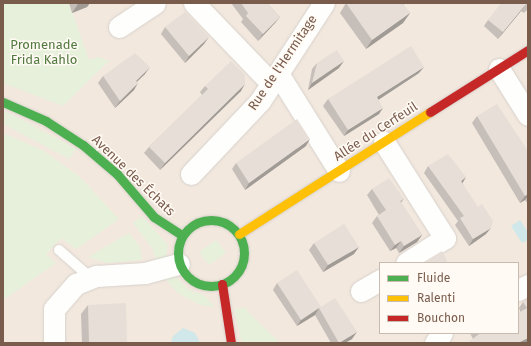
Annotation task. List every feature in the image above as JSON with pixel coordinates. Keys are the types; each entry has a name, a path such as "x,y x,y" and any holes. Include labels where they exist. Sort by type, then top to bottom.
{"street":[{"path":"119,27 155,3"},
{"path":"194,3 275,80 339,171"},
{"name":"Rue de l'Hermitage","path":"190,174 227,139 275,80 324,3"},
{"name":"Allée du Cerfeuil","path":"238,234 528,50"},
{"path":"499,69 528,115"},
{"name":"Avenue des Échats","path":"3,102 46,121 83,145 117,174 154,217 182,235"},
{"path":"384,142 445,238 408,262"},
{"path":"208,219 227,224 238,234 244,248 242,263 235,276 222,284 206,286 195,282 179,264 178,249 182,235 194,224 208,219"},
{"path":"54,343 52,316 58,301 76,284 91,278 145,273 179,264"},
{"path":"361,291 379,281"},
{"path":"222,284 231,343"},
{"path":"519,290 528,285"},
{"path":"435,343 441,334"}],"lane":[{"path":"59,250 91,278"}],"shaded area":[{"path":"3,3 528,3 528,343 3,343"}],"green space":[{"name":"Promenade Frida Kahlo","path":"3,3 69,3 89,60 99,57 109,61 63,106 3,83"},
{"path":"3,111 76,149 69,159 3,124"},
{"path":"3,133 44,151 79,176 119,219 76,249 61,238 46,254 56,263 3,300"},
{"path":"142,216 168,245 166,257 157,262 152,248 133,223"},
{"path":"129,233 140,247 142,260 107,263 88,257"},
{"path":"216,240 226,253 209,265 199,252"},
{"path":"175,276 189,290 204,295 215,307 200,305 178,293 163,277"},
{"path":"246,307 247,311 280,343 242,343 234,309"}],"water":[{"path":"520,220 528,232 528,240 522,243 511,226"},
{"path":"183,328 195,333 200,343 171,343 173,336"}],"building":[{"path":"241,3 267,3 280,17 263,34 246,16 248,13"},
{"path":"346,3 402,3 410,13 372,40"},
{"path":"501,3 528,3 528,6 526,4 503,32 488,20"},
{"path":"185,12 209,37 189,56 165,27"},
{"path":"411,46 424,67 377,97 383,108 348,130 328,99"},
{"path":"337,50 344,61 312,83 317,63"},
{"path":"135,53 150,67 136,81 138,83 120,101 103,76"},
{"path":"231,61 245,75 245,84 165,163 149,147 208,89 205,86"},
{"path":"497,104 528,151 528,194 525,196 477,116"},
{"path":"297,119 310,139 249,183 236,163"},
{"path":"448,154 466,177 461,181 478,207 482,204 493,221 491,228 473,239 460,218 464,216 428,166"},
{"path":"389,178 404,199 400,201 422,235 404,246 401,241 395,245 377,216 386,210 372,189"},
{"path":"344,224 359,247 328,265 314,243"},
{"path":"442,251 448,262 424,262"},
{"path":"297,270 321,307 335,298 357,332 339,343 319,308 301,320 277,283"},
{"path":"528,299 528,338 518,343 467,343 479,334 519,334 519,312 527,308 523,302"},
{"path":"126,303 127,343 89,343 88,305"}],"traffic: fast":[{"path":"3,102 46,121 83,145 117,174 154,217 182,235"},
{"path":"205,220 217,220 224,222 235,229 242,240 244,253 242,266 235,277 224,284 217,286 205,286 198,284 187,277 180,266 178,259 178,247 180,240 187,229 198,222 205,220"}],"traffic: slow":[{"path":"239,234 430,112"}],"traffic: jam":[{"path":"430,112 528,50"},
{"path":"222,284 231,343"}]}
